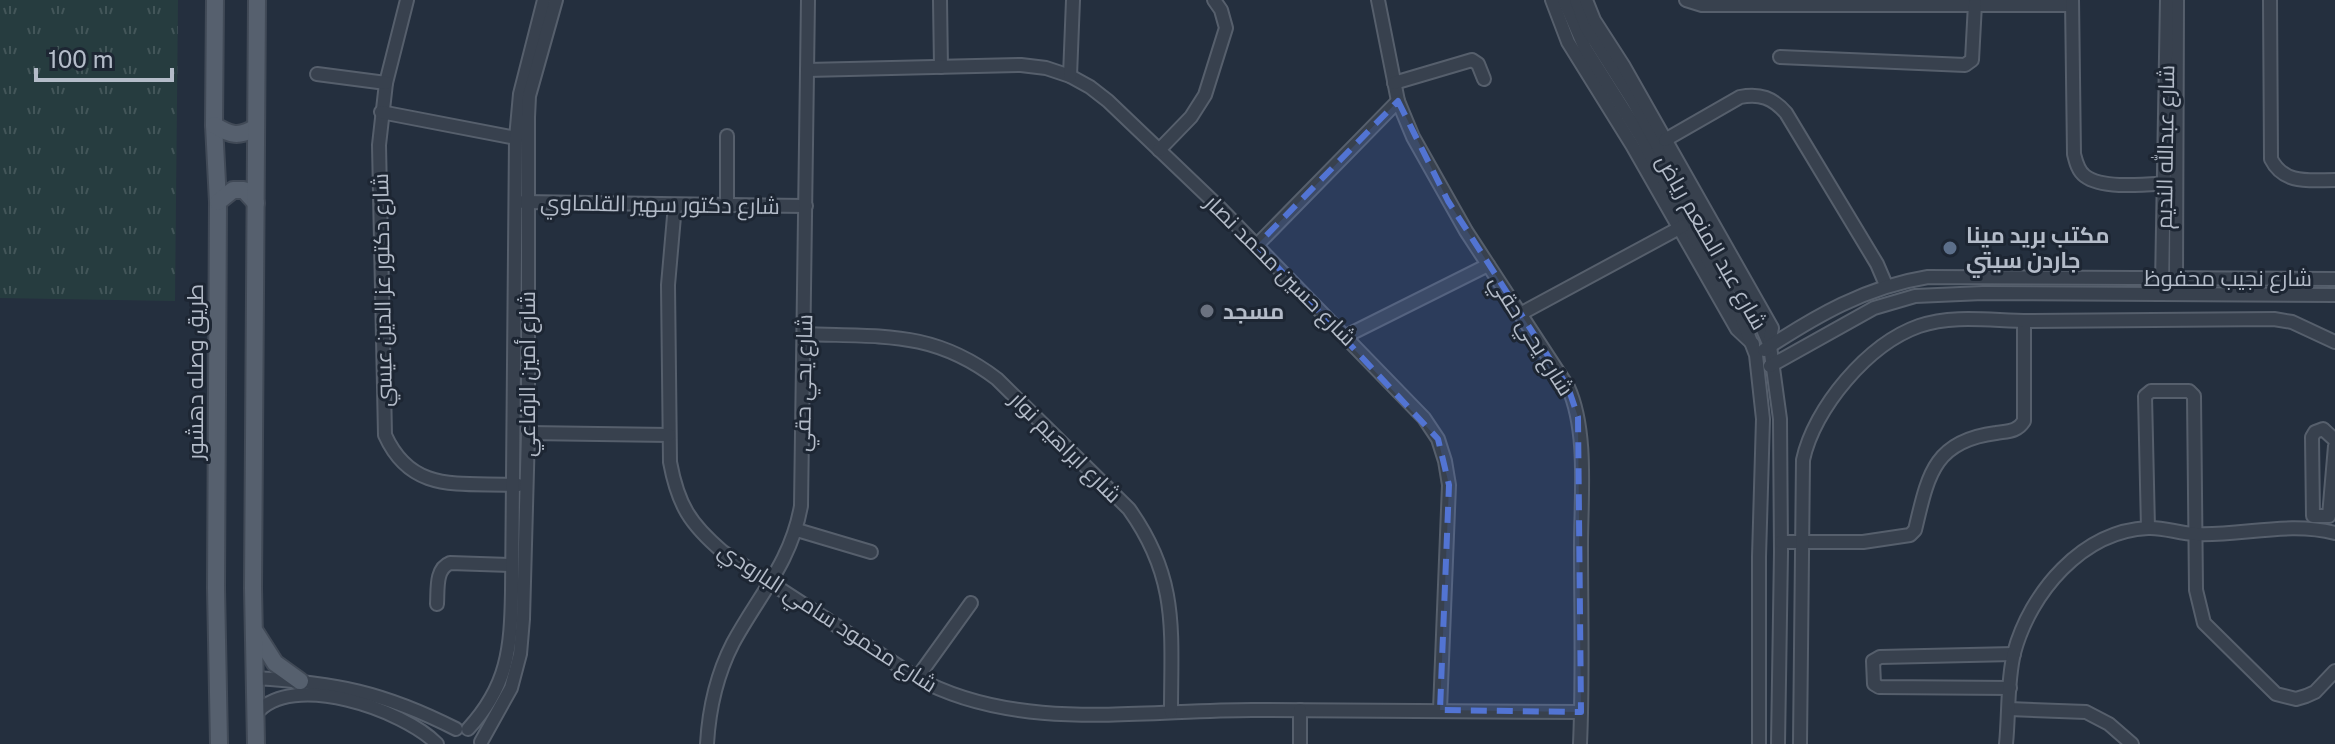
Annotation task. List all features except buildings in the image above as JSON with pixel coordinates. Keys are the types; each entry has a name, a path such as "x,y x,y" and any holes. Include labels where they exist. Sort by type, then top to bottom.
{"main road":[{"name":"طريق وصله دهشور","path":"215,0 219,744"},
{"path":"256,744 257,0"},
{"path":"214,125 235,135 245,134 256,127"},
{"path":"218,202 233,190 244,190 256,203"},
{"path":"254,629 275,663 300,681"}],"street":[{"name":"شارع دكتور عز الدين عيسي","path":"407,0 386,83 379,145 385,435 393,454 408,470 428,479 526,486"},
{"name":"شارع أمين الرفاعي","path":"482,743 511,688 520,654 525,593 528,433 516,138 544,0"},
{"name":"شارع أمين الرفاعي","path":"439,744 445,736 462,729 493,698 505,668 512,619 512,485 524,95 556,0"},
{"name":"شارع يحي حقي","path":"707,744 713,697 721,671 732,646 785,559 797,530 801,506 808,0"},
{"path":"940,0 941,67"},
{"path":"1070,76 1073,0"},
{"path":"1159,150 1197,110 1208,87 1226,28 1224,15 1214,0"},
{"name":"شارع يحي حقي","path":"1378,0 1398,101 1430,169 1568,387 1578,417 1580,744"},
{"path":"1520,314 1683,226 1568,42 1552,0"},
{"name":"شارع عبد المنعم رياض","path":"1564,0 1580,39 1641,137 1683,226 1741,316 1755,350 1760,372 1763,419 1758,738"},
{"name":"شارع عبد المنعم رياض","path":"1576,0 1586,27 1633,101 1770,345 1780,419 1778,739"},
{"path":"1586,0 1594,20 1769,323 1773,333 1770,345"},
{"path":"1686,0 1702,5 2072,2 2074,154 2078,168 2086,177 2107,184 2170,183"},
{"name":"شارع عبدالله النديم","path":"2167,0 2169,294"},
{"name":"شارع عبدالله النديم","path":"2170,183 2177,0"},
{"path":"2270,0 2271,159 2276,168 2294,179 2335,180"},
{"path":"1780,57 1965,65 1972,60 1975,4"},
{"path":"1394,83 1472,60 1484,79"},
{"name":"شارع حسين محمد نصار","path":"807,70 1021,65 1046,68 1070,76 1108,101 1257,245 1424,418 1438,439 1449,485 1440,710"},
{"path":"317,74 386,83"},
{"path":"1665,140 1740,97 1771,99 1786,113 1872,255 1886,285"},
{"path":"1257,245 1398,101"},
{"path":"381,112 516,138"},
{"path":"727,136 727,205"},
{"name":"شارع دكتور سهير القلماوي","path":"521,202 806,206"},
{"name":"شارع محمود سامي البارودي","path":"675,205 668,285 669,435 675,489 686,514 703,535 723,552 917,678 954,696 994,707 1064,713 1300,710 1581,712"},
{"path":"1346,336 1488,265"},
{"name":"شارع نجيب محفوظ","path":"1755,350 1770,345 1834,307 1886,285 1928,277 2335,279"},
{"name":"شارع نجيب محفوظ","path":"1760,372 1874,308 1937,293 2335,295"},
{"path":"1800,744 1803,460 1807,444 1848,378 1875,353 1902,333 1931,322 1975,318 2024,321 2274,319 2308,328 2335,342"},
{"path":"1781,542 1863,542 1906,538 1915,530 1928,477 1949,448 1976,436 2016,430 2024,421 2024,321"},
{"name":"شارع ابراهيم نوار","path":"804,334 925,342 975,362 997,379 1129,509 1158,557 1166,583 1171,631 1171,712"},
{"path":"2148,528 2145,396 2151,391 2187,390 2194,396 2196,590 2204,623 2276,694 2296,699 2306,696 2315,692 2335,671"},
{"path":"2006,744 2014,654 2038,601 2058,574 2083,550 2125,533 2148,528 2196,534 2319,523 2329,516 2335,443 2323,429 2312,437 2312,514 2319,523 2335,533"},
{"path":"528,433 669,435"},
{"path":"797,530 871,552"},
{"path":"437,604 440,573 444,566 450,563 512,565"},
{"path":"917,678 971,603"},
{"path":"2010,688 1882,688 1874,684 1873,661 1880,657 2014,654"},
{"path":"255,678 300,681 388,711 439,744"},
{"path":"256,714 278,697 320,690 380,695 474,732 482,743"},
{"path":"1759,691 1767,699 1780,695"},
{"path":"2009,709 2086,712 2109,724 2132,744"},
{"path":"1300,710 1300,744"},
{"path":"424,732 431,726 433,717"},
{"path":"1758,738 1767,728 1778,739"}],"highlighted area":[{"path":"1398,101 1448,201 1568,387 1578,417 1581,712 1440,710 1449,485 1438,439 1257,245"}],"green space":[{"path":"0,0 178,0 175,301 0,298"}],"place":[{"name":"مكتب بريد مينا جاردن سيتي","path":"1950,248"},
{"name":"مسجد","path":"1207,311"}]}
